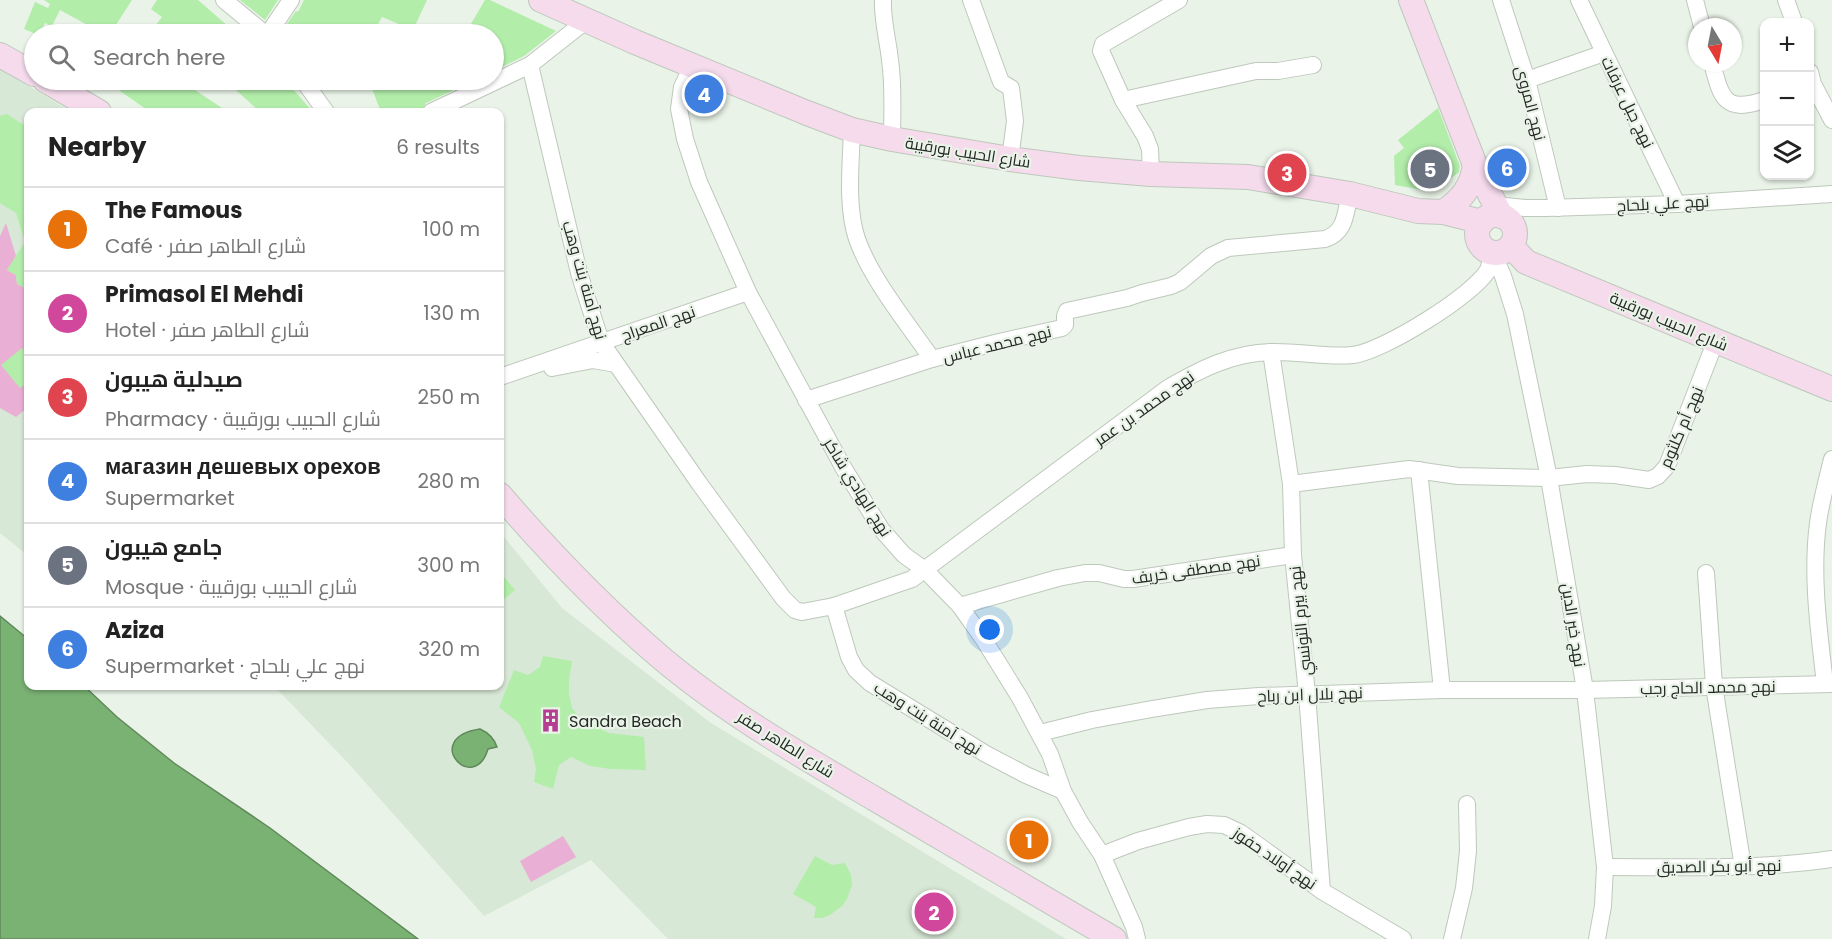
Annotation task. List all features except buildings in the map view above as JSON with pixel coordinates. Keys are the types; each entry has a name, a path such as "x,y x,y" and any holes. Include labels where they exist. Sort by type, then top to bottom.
{"main road":[{"name":"شارع الحبيب بورقيبة","path":"541,0 692,66 852,130 892,140 1079,168 1151,174 1248,177 1350,194 1418,211 1500,242"},
{"path":"1411,0 1475,165 1500,242"},
{"path":"0,56 24,69"},
{"path":"62,90 92,108"},
{"path":"1443,212 1459,200 1465,192 1475,165"},
{"name":"شارع الحبيب بورقيبة","path":"1418,211 1443,212 1500,242 1716,340 1832,389"},
{"name":"شارع الطاهر صفر","path":"504,500 536,536 606,607 659,656 710,696 781,744 1114,939"}],"street":[{"path":"224,0 254,24"},
{"path":"274,24 291,0"},
{"path":"883,0 882,14 888,39 892,82 892,140"},
{"path":"971,0 1001,82 1011,88 1015,121 1010,159"},
{"path":"1151,174 1150,149 1145,136 1123,100 1101,51 1103,44 1179,0"},
{"name":"نهج المروى","path":"1500,0 1527,80 1558,208"},
{"name":"نهج جبل عرفات","path":"1579,0 1677,204"},
{"path":"1695,0 1700,18"},
{"path":"1786,0 1793,18"},
{"path":"504,77 530,65 587,20"},
{"path":"1527,80 1604,53"},
{"name":"نهج آمنة بنت وهب","path":"530,65 579,273 601,342 699,483 783,598 795,610 802,612"},
{"path":"1123,100 1257,71 1278,71 1313,65"},
{"name":"نهج الهادي شاكر","path":"692,66 682,87 680,109 685,139 699,182 748,292 843,467 881,529 904,555 925,570 960,606 984,640 1040,733 1063,791 1102,855 1134,927 1137,939"},
{"path":"1714,72 1724,99 1732,104 1741,105 1760,102"},
{"path":"1814,86 1832,120"},
{"path":"310,90 323,108"},
{"path":"440,108 478,90"},
{"path":"852,130 852,213 857,238 878,281 932,359"},
{"name":"نهج محمد عباس","path":"806,400 932,359 1062,328 1067,311 1171,286 1180,282 1211,256 1228,248 1325,239 1342,227 1350,194"},
{"name":"نهج علي بلحاج","path":"1500,242 1525,208 1677,204 1832,194"},
{"path":"1467,291 1485,285 1500,242"},
{"name":"نهج محمد بن عمر","path":"802,612 834,606 912,579 1168,388 1200,369 1244,355 1271,352 1354,355 1370,351 1416,328 1467,291 1487,271 1500,242"},
{"name":"نهج خير الدين","path":"1500,242 1549,478 1585,690 1605,867 1604,906 1597,939"},
{"name":"نهج المعراج","path":"504,377 748,292"},
{"name":"نهج أم كلثوم","path":"1549,478 1597,474 1649,480 1658,477 1667,466 1716,340"},
{"name":"نهج بيرم التونسي","path":"1271,352 1291,484 1293,555 1307,694 1322,891"},
{"path":"504,377 593,360 616,364"},
{"path":"1828,684 1819,626 1815,556 1818,522 1832,459"},
{"path":"1419,470 1442,690"},
{"path":"1291,484 1393,471 1419,470 1458,476 1549,478"},
{"name":"نهج مصطفى خريف","path":"960,606 1058,578 1085,573 1133,579 1293,555"},
{"path":"1706,573 1714,686 1743,867"},
{"name":"نهج آمنة بنت وهب","path":"834,606 849,657 856,670 870,683 986,754 1063,791"},
{"name":"نهج محمد الحاج رجب","path":"1585,690 1828,684"},
{"name":"نهج بلال ابن رباح","path":"1040,733 1092,720 1207,700 1442,690 1585,690"},
{"path":"1452,939 1464,888 1468,851 1467,804"},
{"name":"نهج أولاد حفوز","path":"1102,855 1138,841 1190,826 1224,825 1241,832 1322,891 1402,939"},
{"name":"نهج أبو بكر الصديق","path":"1605,867 1743,867 1832,859"}],"shaded area":[{"path":"0,68 24,83 24,90 36,90 65,108 24,108 24,552 0,533"},
{"path":"6,223 16,256 7,270 16,275 17,284 24,287 24,410 16,417 0,408 0,236"},
{"path":"504,537 562,608 711,723 1066,939 668,939 591,860 484,916 348,763 278,690 504,690"},
{"path":"0,616 24,636 24,690 88,690 117,717 174,763 270,828 418,939 0,939"},
{"path":"480,729 491,736 497,747 488,749 481,762 472,767 463,766 452,752 454,743 463,734"},
{"path":"563,836 576,857 531,882 520,861"}],"place":[{"name":"магазин дешевых орехов","path":"704,94"},
{"name":"Aziza","path":"1507,168"},
{"name":"جامع هيبون","path":"1430,169"},
{"name":"صيدلية هيبون","path":"1287,173"},
{"name":"Sandra Beach","path":"551,721"},
{"name":"The Famous","path":"1029,840"},
{"name":"Primasol El Mehdi","path":"934,912"}]}
